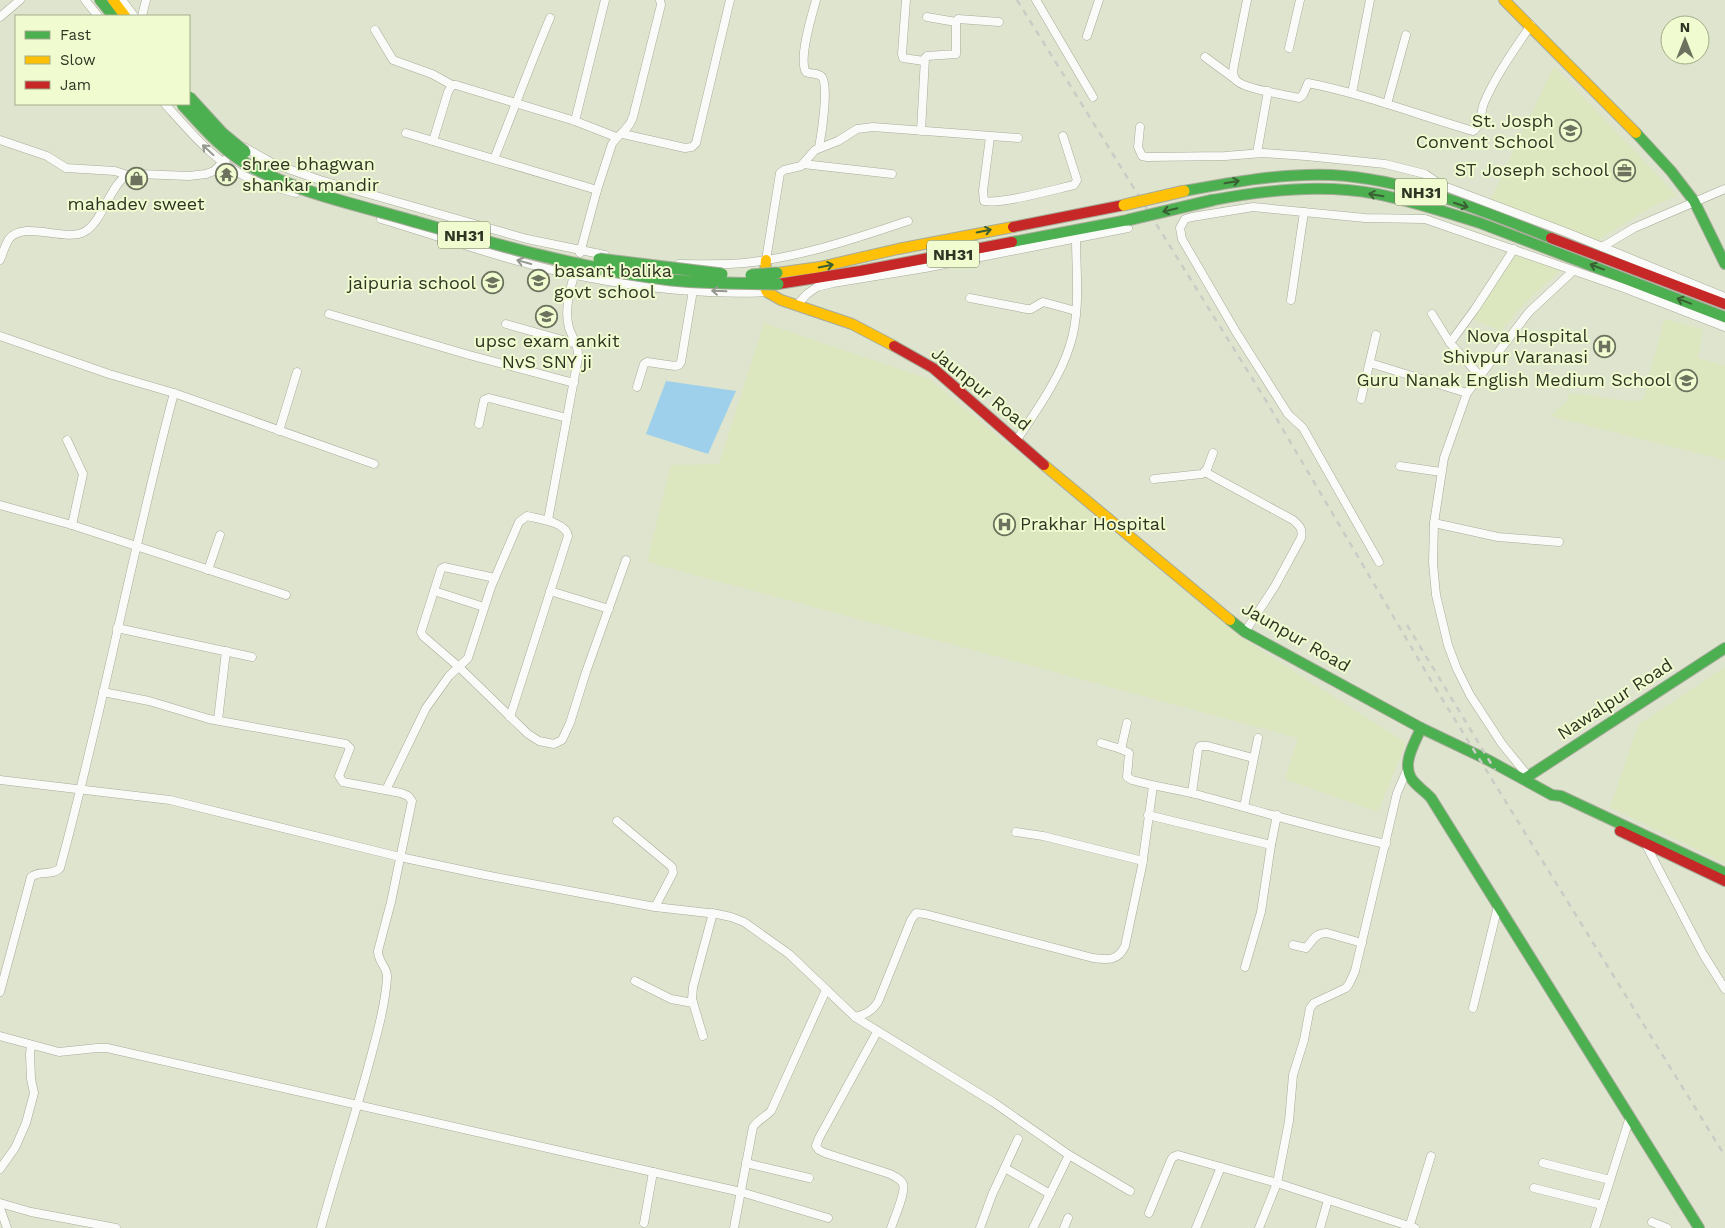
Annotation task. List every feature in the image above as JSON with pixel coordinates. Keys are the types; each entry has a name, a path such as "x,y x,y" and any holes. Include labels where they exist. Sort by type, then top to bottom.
{"main road":[{"path":"100,0 111,15"},
{"path":"113,0 124,15"},
{"path":"1504,0 1531,25 1671,171 1694,201 1725,264"},
{"name":"NH31","path":"190,97 210,122 233,144 285,174 312,184 523,242 596,259 688,271 754,275 778,279 898,249 1238,180 1333,176 1370,180 1428,194 1483,212 1644,279 1725,316"},
{"name":"NH31","path":"183,105 223,148 251,166 302,190 519,251 650,278 686,281 778,279 870,269 1128,224 1213,200 1266,191 1301,189 1374,194 1411,202 1725,304"},
{"path":"766,260 764,286 767,292"},
{"name":"Jaunpur Road","path":"767,292 774,297 860,328 934,368 1055,475 1245,632 1421,728 1526,777 1558,801 1643,838"},
{"name":"Nawalpur Road","path":"1526,777 1725,648"},
{"path":"1421,728 1408,763 1411,778 1431,798 1699,1228"},
{"path":"1643,838 1725,873"},
{"path":"1643,838 1725,881"}],"street":[{"path":"0,17 20,0"},
{"path":"85,0 97,15"},
{"path":"122,0 133,15"},
{"path":"142,15 146,0"},
{"path":"575,121 605,0"},
{"path":"548,520 574,383 578,352 577,344 570,328 568,311 574,274 597,190 620,135 633,117 662,5 660,0"},
{"path":"374,30 393,60 432,74 452,85 461,86 620,135 685,148 692,147 696,142 730,0"},
{"path":"816,0 803,64 806,72 820,75 824,80 824,106 819,148"},
{"path":"906,0 903,58 924,61"},
{"path":"1036,0 1094,97"},
{"path":"1087,36 1099,0"},
{"path":"1235,78 1233,74 1234,65 1247,0"},
{"path":"1289,48 1300,0"},
{"path":"1352,93 1370,0"},
{"path":"927,17 956,22 961,18 999,22"},
{"path":"494,160 523,82 550,18"},
{"path":"922,131 924,61 927,56 956,54 956,22"},
{"path":"1205,58 1238,82 1268,91 1299,98 1303,95 1308,83 1352,93 1473,131 1479,123 1484,104 1506,62 1531,25"},
{"path":"1387,104 1406,34"},
{"path":"432,141 452,85"},
{"path":"190,91 214,120 240,144 274,164 320,180 527,239 581,251 678,264 717,264 766,260 827,247 908,221"},
{"path":"1257,153 1268,91"},
{"path":"166,105 195,137 223,163 254,180 522,261 574,274 638,285 693,290 767,292"},
{"path":"766,260 780,173 784,170 798,168 804,164 815,150 834,144 857,129 863,127 1018,138"},
{"path":"1140,127 1138,147 1142,156 1153,158 1257,153 1385,164 1425,174 1441,184 1725,297"},
{"path":"406,133 597,190"},
{"path":"990,137 983,191 984,201 988,202 1006,200 1074,185 1077,180 1063,136"},
{"path":"0,140 47,156 66,168 115,171 127,175 189,176 211,173 240,144"},
{"path":"804,164 892,174"},
{"path":"0,260 10,238 15,234 35,231 76,235 88,230 118,183 127,175"},
{"path":"1602,247 1634,228 1725,189"},
{"path":"1379,562 1303,428 1288,414 1241,340 1180,234 1180,228 1185,220 1200,215 1253,207 1364,218 1425,218 1624,288 1725,327"},
{"path":"1291,300 1304,212"},
{"path":"796,305 806,294 817,287 1076,238 1128,224"},
{"path":"1016,441 1063,365 1071,344 1076,311 1076,238"},
{"path":"1450,342 1476,309 1514,249"},
{"path":"1526,777 1470,696 1448,645 1436,595 1433,563 1434,523 1444,458 1467,393 1529,312 1573,271"},
{"path":"636,387 644,364 647,362 675,366 681,362 693,290"},
{"path":"970,298 1027,309 1031,309 1044,302 1076,311"},
{"path":"329,314 574,383"},
{"path":"1432,314 1450,342 1480,376"},
{"path":"506,324 577,344"},
{"path":"1361,399 1376,335"},
{"path":"0,336 109,374 174,393 374,464"},
{"path":"1370,362 1467,393"},
{"path":"279,430 297,372"},
{"path":"0,992 31,878 39,872 54,873 60,868 81,790 135,547 174,393"},
{"path":"479,424 484,400 489,398 567,418"},
{"path":"67,440 83,474 72,525"},
{"path":"1205,472 1213,453"},
{"path":"1400,466 1441,472"},
{"path":"1154,479 1205,472 1293,520 1300,526 1301,538 1275,586 1245,632"},
{"path":"0,505 72,525 135,547 286,594"},
{"path":"386,790 426,708 449,676 468,658 495,578 519,522 527,516 548,520 564,528 568,532 568,536 510,717"},
{"path":"1434,523 1498,537 1559,542"},
{"path":"208,570 220,535"},
{"path":"495,578 444,566 441,569 421,632 423,636 459,667 528,734 539,741 554,744 562,740 570,723 626,560"},
{"path":"550,590 609,609"},
{"path":"434,591 484,607"},
{"path":"117,628 252,657"},
{"path":"218,720 226,651"},
{"path":"103,692 149,701 196,716 346,744 350,748 340,776 343,782 408,796 412,801 391,902 378,951 380,962 386,968 387,973 378,1032 321,1228"},
{"path":"1122,749 1127,723"},
{"path":"1244,807 1258,738"},
{"path":"1101,743 1130,753 1128,779 1192,793 1333,832 1386,844"},
{"path":"1192,793 1200,746 1208,746 1253,758"},
{"path":"1259,1228 1277,1183 1289,1121 1293,1075 1304,1040 1310,1008 1314,1003 1346,988 1350,984 1362,943 1397,793 1408,770"},
{"path":"0,780 170,800 400,857 655,907 713,913 744,922 789,954 855,1017 993,1102 1069,1155 1130,1191"},
{"path":"855,1017 873,1010 878,1002 911,920 916,914 925,914 1093,958 1115,958 1122,954 1143,861 1153,786"},
{"path":"1148,816 1271,845"},
{"path":"1245,967 1261,912 1277,816"},
{"path":"617,821 672,867 672,873 655,907"},
{"path":"1016,832 1043,836 1143,861"},
{"path":"1643,838 1703,954 1725,989"},
{"path":"1473,1008 1498,906"},
{"path":"703,1036 693,1004 693,987 713,913"},
{"path":"1293,945 1306,948 1314,936 1321,933 1362,943"},
{"path":"635,980 664,996 693,1004"},
{"path":"734,1228 753,1126 770,1111 826,990"},
{"path":"877,1032 816,1146 825,1153 898,1178 903,1190 890,1228"},
{"path":"0,1036 59,1052 107,1048 741,1192 828,1218"},
{"path":"0,1169 15,1148 28,1117 34,1093 31,1079 30,1054 32,1046"},
{"path":"1595,1228 1630,1117"},
{"path":"980,1228 992,1195 1018,1140"},
{"path":"1033,1228 1069,1155"},
{"path":"1149,1213 1173,1157 1178,1155 1277,1183 1411,1227 1431,1156"},
{"path":"746,1162 808,1178"},
{"path":"1544,1163 1610,1180"},
{"path":"1005,1168 1050,1194"},
{"path":"1196,1228 1221,1168"},
{"path":"644,1223 653,1172"},
{"path":"1534,1188 1602,1205"},
{"path":"1320,1228 1328,1200"},
{"path":"0,1203 31,1212 116,1228"},
{"path":"0,1208 7,1228"},
{"path":"1064,1228 1068,1218"},
{"path":"1652,1222 1667,1228"}],"shaded area":[{"name":"St. Josph Convent School","path":"1554,66 1677,196 1653,206 1596,241 1491,199"},
{"path":"1511,250 1562,269 1523,305 1501,331 1473,319"},
{"name":"Guru Nanak English Medium School","path":"1664,319 1703,329 1698,358 1725,366 1725,460 1550,416 1566,402 1569,393 1631,401 1643,400"},
{"path":"764,323 929,379 1242,638 1406,743 1378,812 1285,779 1298,738 647,562 671,465 719,464"},
{"path":"1725,667 1725,863 1610,807 1638,725"}],"water":[{"path":"666,381 736,391 708,454 646,434"}],"railway":[{"path":"1017,0 1265,399 1436,689 1725,1156"},
{"path":"1407,625 1495,770"}],"traffic: fast":[{"path":"100,0 112,15"},
{"path":"190,98 222,133 245,152"},
{"path":"183,105 214,138 242,161 270,176 308,191 502,246 567,262 678,281 778,284"},
{"path":"1636,133 1671,171 1694,201 1725,264"},
{"path":"1184,191 1239,181 1295,175 1332,175 1360,178 1416,189 1471,207 1551,238"},
{"path":"1213,200 1254,193 1315,189 1336,189 1377,194 1429,207 1480,223 1725,317"},
{"path":"1128,220 1213,200"},
{"path":"1012,242 1128,220"},
{"path":"599,259 722,274"},
{"path":"751,275 777,273"},
{"path":"1230,620 1245,632 1421,728 1488,760 1552,795 1561,796 1725,873"},
{"path":"1524,779 1725,648"},
{"path":"1421,728 1409,759 1408,766 1411,778 1431,798 1699,1228"}],"traffic: slow":[{"path":"113,0 124,15"},
{"path":"1504,0 1636,133"},
{"path":"1124,205 1184,191"},
{"path":"777,273 820,267 898,249 1013,227"},
{"path":"766,260 764,286 767,292 781,300 852,324 894,346"},
{"path":"1044,465 1230,620"}],"traffic: jam":[{"path":"1013,227 1124,205"},
{"path":"1551,238 1725,304"},
{"path":"778,284 860,271 1012,242"},
{"path":"894,346 933,368 1044,465"},
{"path":"1620,831 1725,881"}],"place":[{"name":"St. Josph Convent School","path":"1570,131"},
{"name":"ST Joseph school","path":"1625,170"},
{"name":"shree bhagwan shankar mandir","path":"226,174"},
{"name":"mahadev sweet","path":"136,179"},
{"name":"basant balika govt school","path":"538,281"},
{"name":"jaipuria school","path":"492,283"},
{"name":"upsc exam ankit NvS SNY ji","path":"547,316"},
{"name":"Nova Hospital Shivpur Varanasi","path":"1604,346"},
{"name":"Guru Nanak English Medium School","path":"1687,380"},
{"name":"Prakhar Hospital","path":"1004,524"}]}
